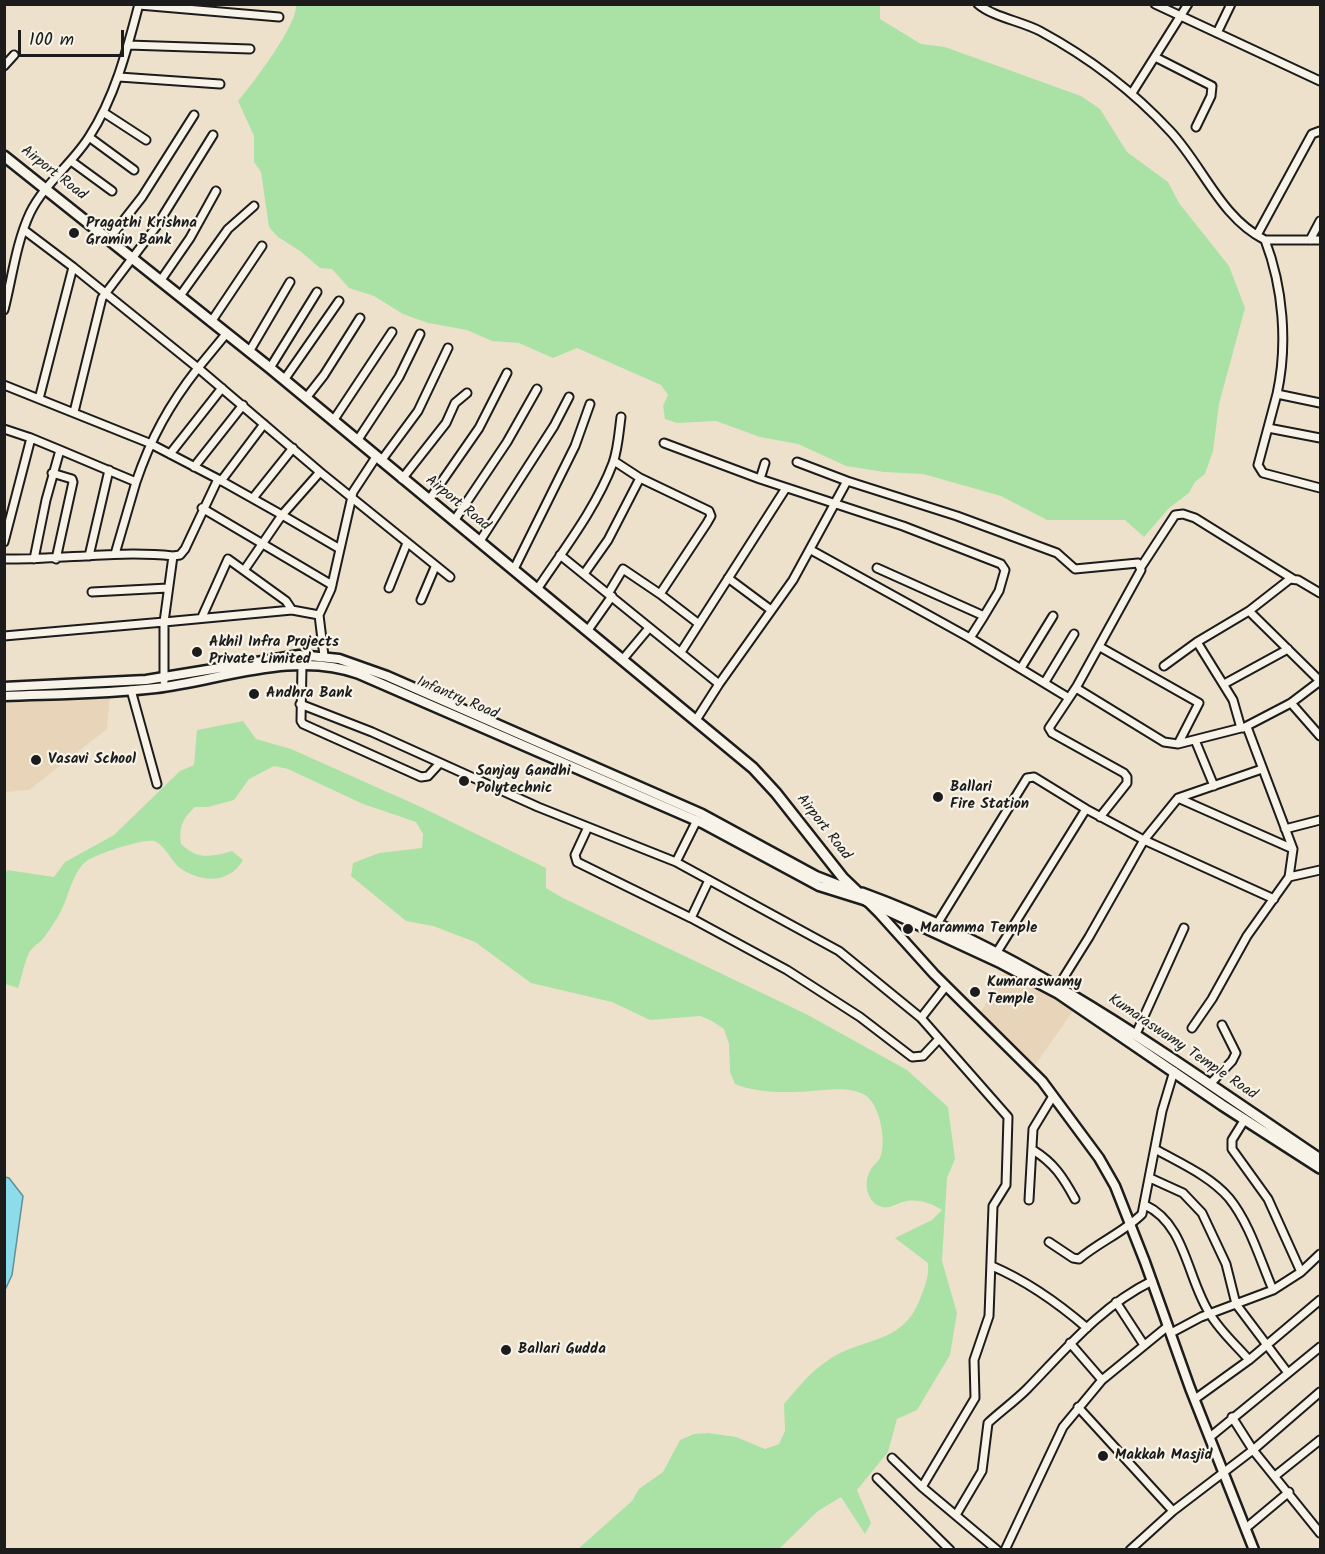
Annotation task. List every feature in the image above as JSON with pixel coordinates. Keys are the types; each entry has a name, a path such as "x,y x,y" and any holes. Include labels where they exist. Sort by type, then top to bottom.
{"main road":[{"name":"Airport Road","path":"4,156 270,368 696,720 768,785 843,878 867,901"},
{"name":"Kumaraswamy Temple Road","path":"859,892 938,924 1059,985 1136,1034 1320,1159"},
{"name":"Kumaraswamy Temple Road","path":"867,901 1001,963 1058,993 1320,1168"}],"street":[{"path":"1155,4 1320,81"},
{"path":"1132,93 1188,4"},
{"path":"1217,33 1231,4"},
{"path":"4,310 24,230 31,212 89,137 103,112 119,77 140,5 220,8 279,17"},
{"path":"977,5 1039,31 1082,56 1132,93 1172,132 1218,197 1246,229 1265,240 1320,240"},
{"path":"128,45 250,49"},
{"path":"4,66 14,55"},
{"path":"1155,57 1212,86 1211,96 1196,126"},
{"path":"119,77 220,84"},
{"path":"103,112 146,140"},
{"path":"109,239 142,197 194,115"},
{"path":"1257,236 1312,134 1320,131"},
{"path":"74,412 100,303 106,292 134,259 213,135"},
{"path":"89,137 134,170"},
{"path":"71,161 112,191"},
{"path":"161,280 190,238 216,191"},
{"path":"180,296 228,229 254,206"},
{"path":"1310,240 1320,221"},
{"path":"24,230 106,292 320,472 450,577"},
{"path":"1265,240 1277,285 1282,322 1283,366 1259,470 1320,488"},
{"path":"212,322 262,246"},
{"path":"39,399 73,267"},
{"path":"249,352 290,282"},
{"path":"270,368 317,292"},
{"path":"284,380 339,301"},
{"path":"306,398 324,375 360,318"},
{"path":"333,421 392,332"},
{"path":"115,554 149,443 182,388 226,334"},
{"path":"357,441 399,377 420,334"},
{"path":"324,657 319,615 332,585 352,496 418,411 448,348"},
{"path":"429,500 479,428 507,373"},
{"path":"4,385 149,443 253,498 340,549"},
{"path":"170,454 222,388"},
{"path":"454,521 507,442 537,389"},
{"path":"402,478 446,423 455,404 467,393"},
{"path":"1277,394 1320,403"},
{"path":"480,541 554,426 568,397"},
{"path":"514,569 575,446 590,404"},
{"path":"194,466 243,405"},
{"path":"538,588 560,555 614,461 621,417"},
{"path":"4,559 56,559 137,552 173,556 183,552 202,508 220,480 264,424"},
{"path":"1268,428 1320,438"},
{"path":"4,429 136,482"},
{"path":"4,542 31,438"},
{"path":"664,443 760,479 903,526 1001,564 1005,570 999,591 970,638"},
{"path":"253,498 293,448"},
{"path":"34,559 52,473 60,450"},
{"path":"614,461 640,478 709,511 711,516 660,594"},
{"path":"797,462 847,481 957,516 1057,553 1075,569 1133,562 1141,567"},
{"path":"760,479 765,463"},
{"path":"89,556 109,470"},
{"path":"244,569 282,515 320,472"},
{"path":"52,473 72,478 73,482 56,559"},
{"path":"584,574 608,540 640,478"},
{"path":"696,720 811,550 847,481"},
{"path":"681,652 786,488"},
{"path":"202,508 332,585"},
{"path":"1100,817 1126,783 1127,777 1124,773 1052,733 1049,728 1050,723 1076,688 1141,567 1175,515 1183,514 1195,518 1293,579 1320,593"},
{"path":"389,588 407,543"},
{"path":"811,550 970,638 1069,698"},
{"path":"560,555 719,684"},
{"path":"164,682 164,621 173,556"},
{"path":"202,617 225,561 231,559 286,601 292,610"},
{"path":"421,600 435,567"},
{"path":"877,568 984,616"},
{"path":"588,630 623,569 699,624"},
{"path":"729,578 771,610"},
{"path":"1164,666 1293,579"},
{"path":"92,592 168,588"},
{"path":"4,636 292,610 319,615"},
{"path":"1076,688 1164,742 1178,744 1244,728 1291,703 1320,681 1249,610"},
{"path":"1021,668 1053,616"},
{"path":"623,659 649,628"},
{"path":"1044,682 1074,634"},
{"path":"1192,1028 1212,999 1247,936 1289,877 1293,849 1233,700 1197,642"},
{"path":"1100,646 1199,703 1178,744"},
{"path":"1224,684 1288,650"},
{"path":"299,656 302,665 301,722 307,727 421,777 428,776 439,764"},
{"name":"Infantry Road","path":"4,696 131,690 299,656 324,657 355,663 564,753 723,825 828,882 859,892"},
{"name":"Infantry Road","path":"4,687 164,682 302,665 333,667 359,674 697,820 819,886 867,901"},
{"path":"131,690 157,784"},
{"path":"1291,703 1320,736"},
{"path":"300,704 372,732 439,764 588,827 676,861 839,951 921,1018 1008,1117 1006,1185 993,1206 989,1316 974,1360 975,1398 922,1487"},
{"path":"1195,740 1214,786"},
{"path":"1059,985 1144,840 1178,798 1262,769"},
{"path":"938,924 1027,778 1034,777 1086,809 1144,840 1274,899"},
{"path":"1178,798 1293,849"},
{"path":"997,952 1086,809"},
{"path":"676,861 697,820"},
{"path":"1285,829 1320,820"},
{"path":"588,827 574,855 576,862 691,918 787,970 860,1017 912,1057 923,1056 938,1040"},
{"path":"1289,877 1320,870"},
{"path":"691,918 709,880"},
{"path":"867,901 946,986 1042,1081 1099,1158 1115,1186 1254,1550"},
{"path":"1136,1034 1184,928"},
{"path":"921,1018 946,986"},
{"path":"1210,1084 1233,1061 1236,1053 1222,1024"},
{"path":"1049,1242 1073,1258 1079,1259 1142,1214 1162,1111 1174,1071"},
{"path":"1029,1200 1033,1129 1053,1096"},
{"path":"1245,1119 1232,1140 1232,1149 1268,1199 1301,1272"},
{"path":"1155,1149 1202,1176 1228,1197 1246,1226 1273,1290"},
{"path":"1033,1150 1049,1160 1058,1170 1075,1198"},
{"path":"1150,1178 1183,1192 1202,1213 1226,1264 1236,1304 1266,1347 1288,1373"},
{"path":"1145,1205 1158,1211 1171,1225 1209,1314 1249,1360"},
{"path":"1005,1550 1063,1426 1102,1380 1144,1345 1169,1329 1273,1290 1301,1272 1320,1254"},
{"path":"992,1266 1018,1278 1052,1300 1087,1328"},
{"path":"956,1515 982,1471 988,1423 1026,1390 1070,1343 1116,1302 1152,1281"},
{"path":"1195,1399 1266,1347 1320,1300"},
{"path":"1116,1302 1144,1345"},
{"path":"1070,1343 1102,1380"},
{"path":"1210,1437 1320,1347"},
{"path":"1130,1550 1173,1511 1253,1450 1320,1392"},
{"path":"1078,1407 1173,1511"},
{"path":"1232,1417 1253,1450 1320,1533"},
{"path":"1275,1476 1320,1440"},
{"path":"892,1458 922,1487 997,1550"},
{"path":"877,1478 950,1550"},
{"path":"1246,1528 1289,1492"}],"shaded area":[{"name":"Vasavi School","path":"110,694 107,729 29,790 5,792 5,702"},
{"path":"1006,970 1075,1008 1033,1068 980,1013"}],"green space":[{"path":"296,5 880,5 880,19 921,44 945,47 1081,96 1100,109 1127,152 1168,182 1179,203 1229,266 1245,308 1219,404 1213,451 1205,474 1195,482 1189,493 1169,508 1144,537 1125,520 1047,520 1001,496 923,474 884,472 846,466 798,444 760,437 716,421 677,423 665,419 663,406 668,395 661,385 577,348 553,358 519,343 492,341 467,330 428,323 403,314 374,296 349,288 332,269 320,268 300,251 278,237 269,227 261,172 254,162 254,136 238,101 282,40 295,14"},
{"path":"243,721 256,739 291,749 421,807 546,868 546,888 806,1014 907,1070 948,1107 955,1159 947,1178 942,1261 957,1313 950,1355 917,1410 897,1419 888,1452 857,1490 871,1523 865,1534 841,1497 818,1511 779,1549 578,1549 632,1501 639,1489 663,1472 680,1440 694,1434 708,1433 736,1437 765,1449 779,1444 785,1431 784,1404 809,1375 840,1353 892,1333 912,1314 925,1286 928,1263 895,1238 932,1220 942,1210 918,1201 884,1207 877,1205 870,1198 867,1178 880,1158 883,1143 881,1124 875,1106 865,1095 852,1090 838,1089 772,1092 735,1084 730,1072 729,1044 724,1029 712,1021 700,1016 650,1020 612,1002 531,983 475,942 433,926 406,921 351,876 353,863 379,853 422,848 423,834 416,822 363,804 288,769 274,766 249,779 234,800 208,807 195,807 182,824 181,844 187,849 205,856 232,851 243,860 238,868 216,879 199,877 179,867 154,841 131,844 93,857 78,871 58,916 42,940 29,953 18,988 5,984 4,876 7,870 54,877 65,862 114,835 180,771 194,765 197,730"}],"water":[{"path":"5,1177 9,1178 23,1196 12,1275 5,1290"}],"place":[{"name":"Pragathi Krishna Gramin Bank","path":"74,233"},
{"name":"Akhil Infra Projects Private Limited","path":"197,652"},
{"name":"Andhra Bank","path":"254,694"},
{"name":"Vasavi School","path":"36,760"},
{"name":"Sanjay Gandhi Polytechnic","path":"464,781"},
{"name":"Ballari Fire Station","path":"938,797"},
{"name":"Maramma Temple","path":"908,929"},
{"name":"Kumaraswamy Temple","path":"975,992"},
{"name":"Ballari Gudda","path":"506,1350"},
{"name":"Makkah Masjid","path":"1103,1456"}]}
